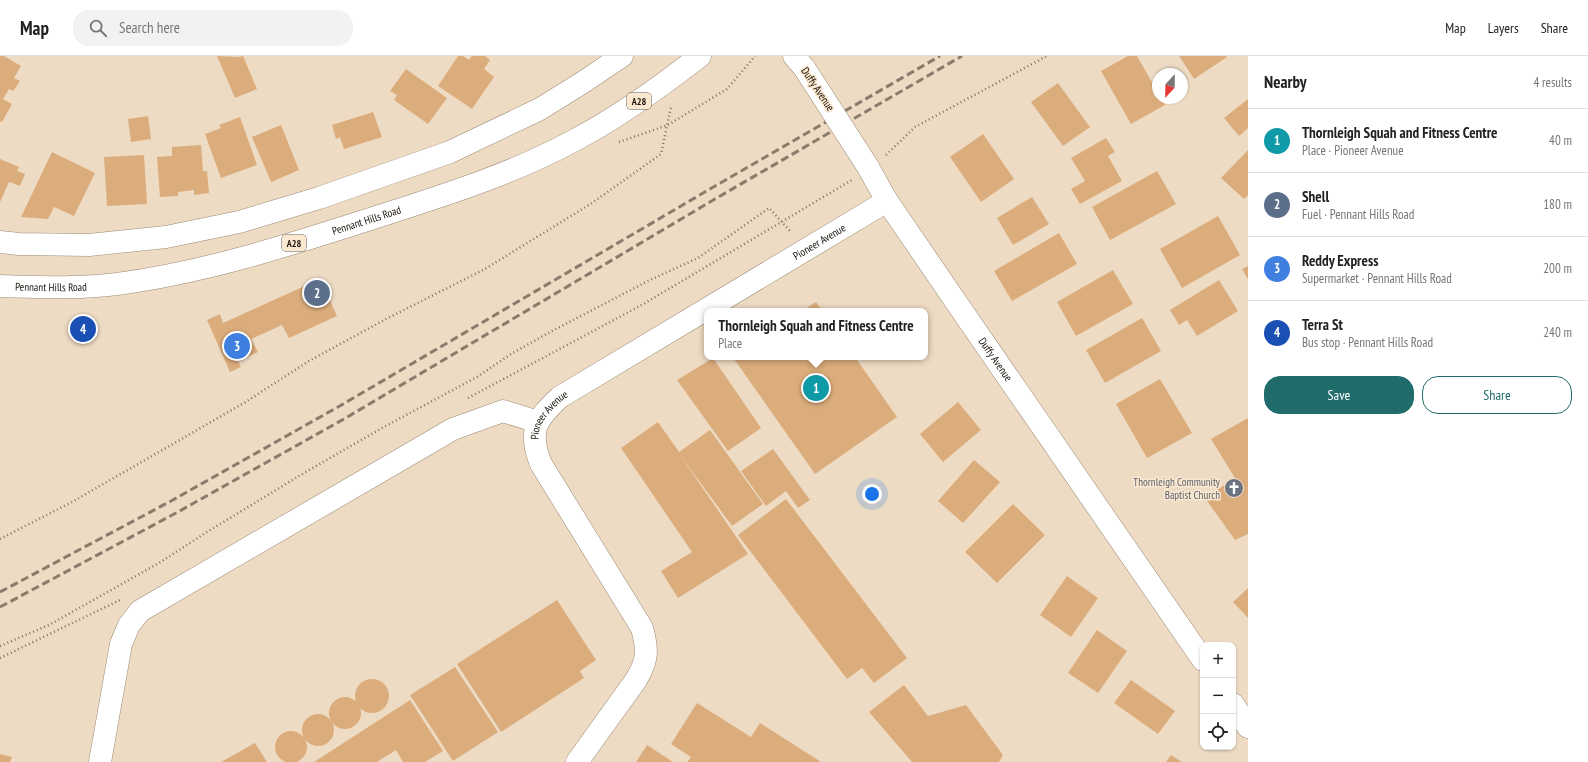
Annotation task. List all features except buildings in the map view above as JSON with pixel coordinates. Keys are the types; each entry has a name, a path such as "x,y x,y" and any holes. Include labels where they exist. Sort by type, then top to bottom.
{"main road":[{"path":"0,242 19,244 89,245 166,237 239,222 319,198 450,152 540,109 622,56"},
{"name":"Pennant Hills Road","path":"0,286 50,287 116,284 213,266 318,236 432,199 524,164 575,141 632,107 700,56"},
{"name":"Duffy Avenue","path":"800,62 888,201 1200,656"},
{"name":"Pioneer Avenue","path":"709,308 888,201"},
{"name":"Pioneer Avenue","path":"577,762 636,680 643,668 646,657 646,644 642,628 541,464 535,448 535,436 538,422 546,410 560,398 704,311"},
{"path":"100,762 121,644 129,625 140,611 453,429 502,411 538,422"},
{"path":"1236,708 1248,726"}],"path":[{"path":"869,169 915,127 1047,56"},
{"path":"0,540 100,486 244,403 309,361 485,268 592,203 661,154 676,74"},
{"path":"0,646 50,625 152,567 299,476 382,428 477,377 511,354 550,332 652,279 698,258 769,208 806,249"}],"railway":[{"path":"0,592 171,501 338,407 940,56"},
{"path":"0,607 176,513 344,419 715,199 962,56"}],"place":[{"name":"Shell","path":"317,293"},
{"name":"Terra St","path":"83,329"},
{"name":"Reddy Express","path":"237,346"},
{"name":"Thornleigh Squah and Fitness Centre","path":"816,388"},
{"name":"Thornleigh Community Baptist Church","path":"1234,488"}]}
